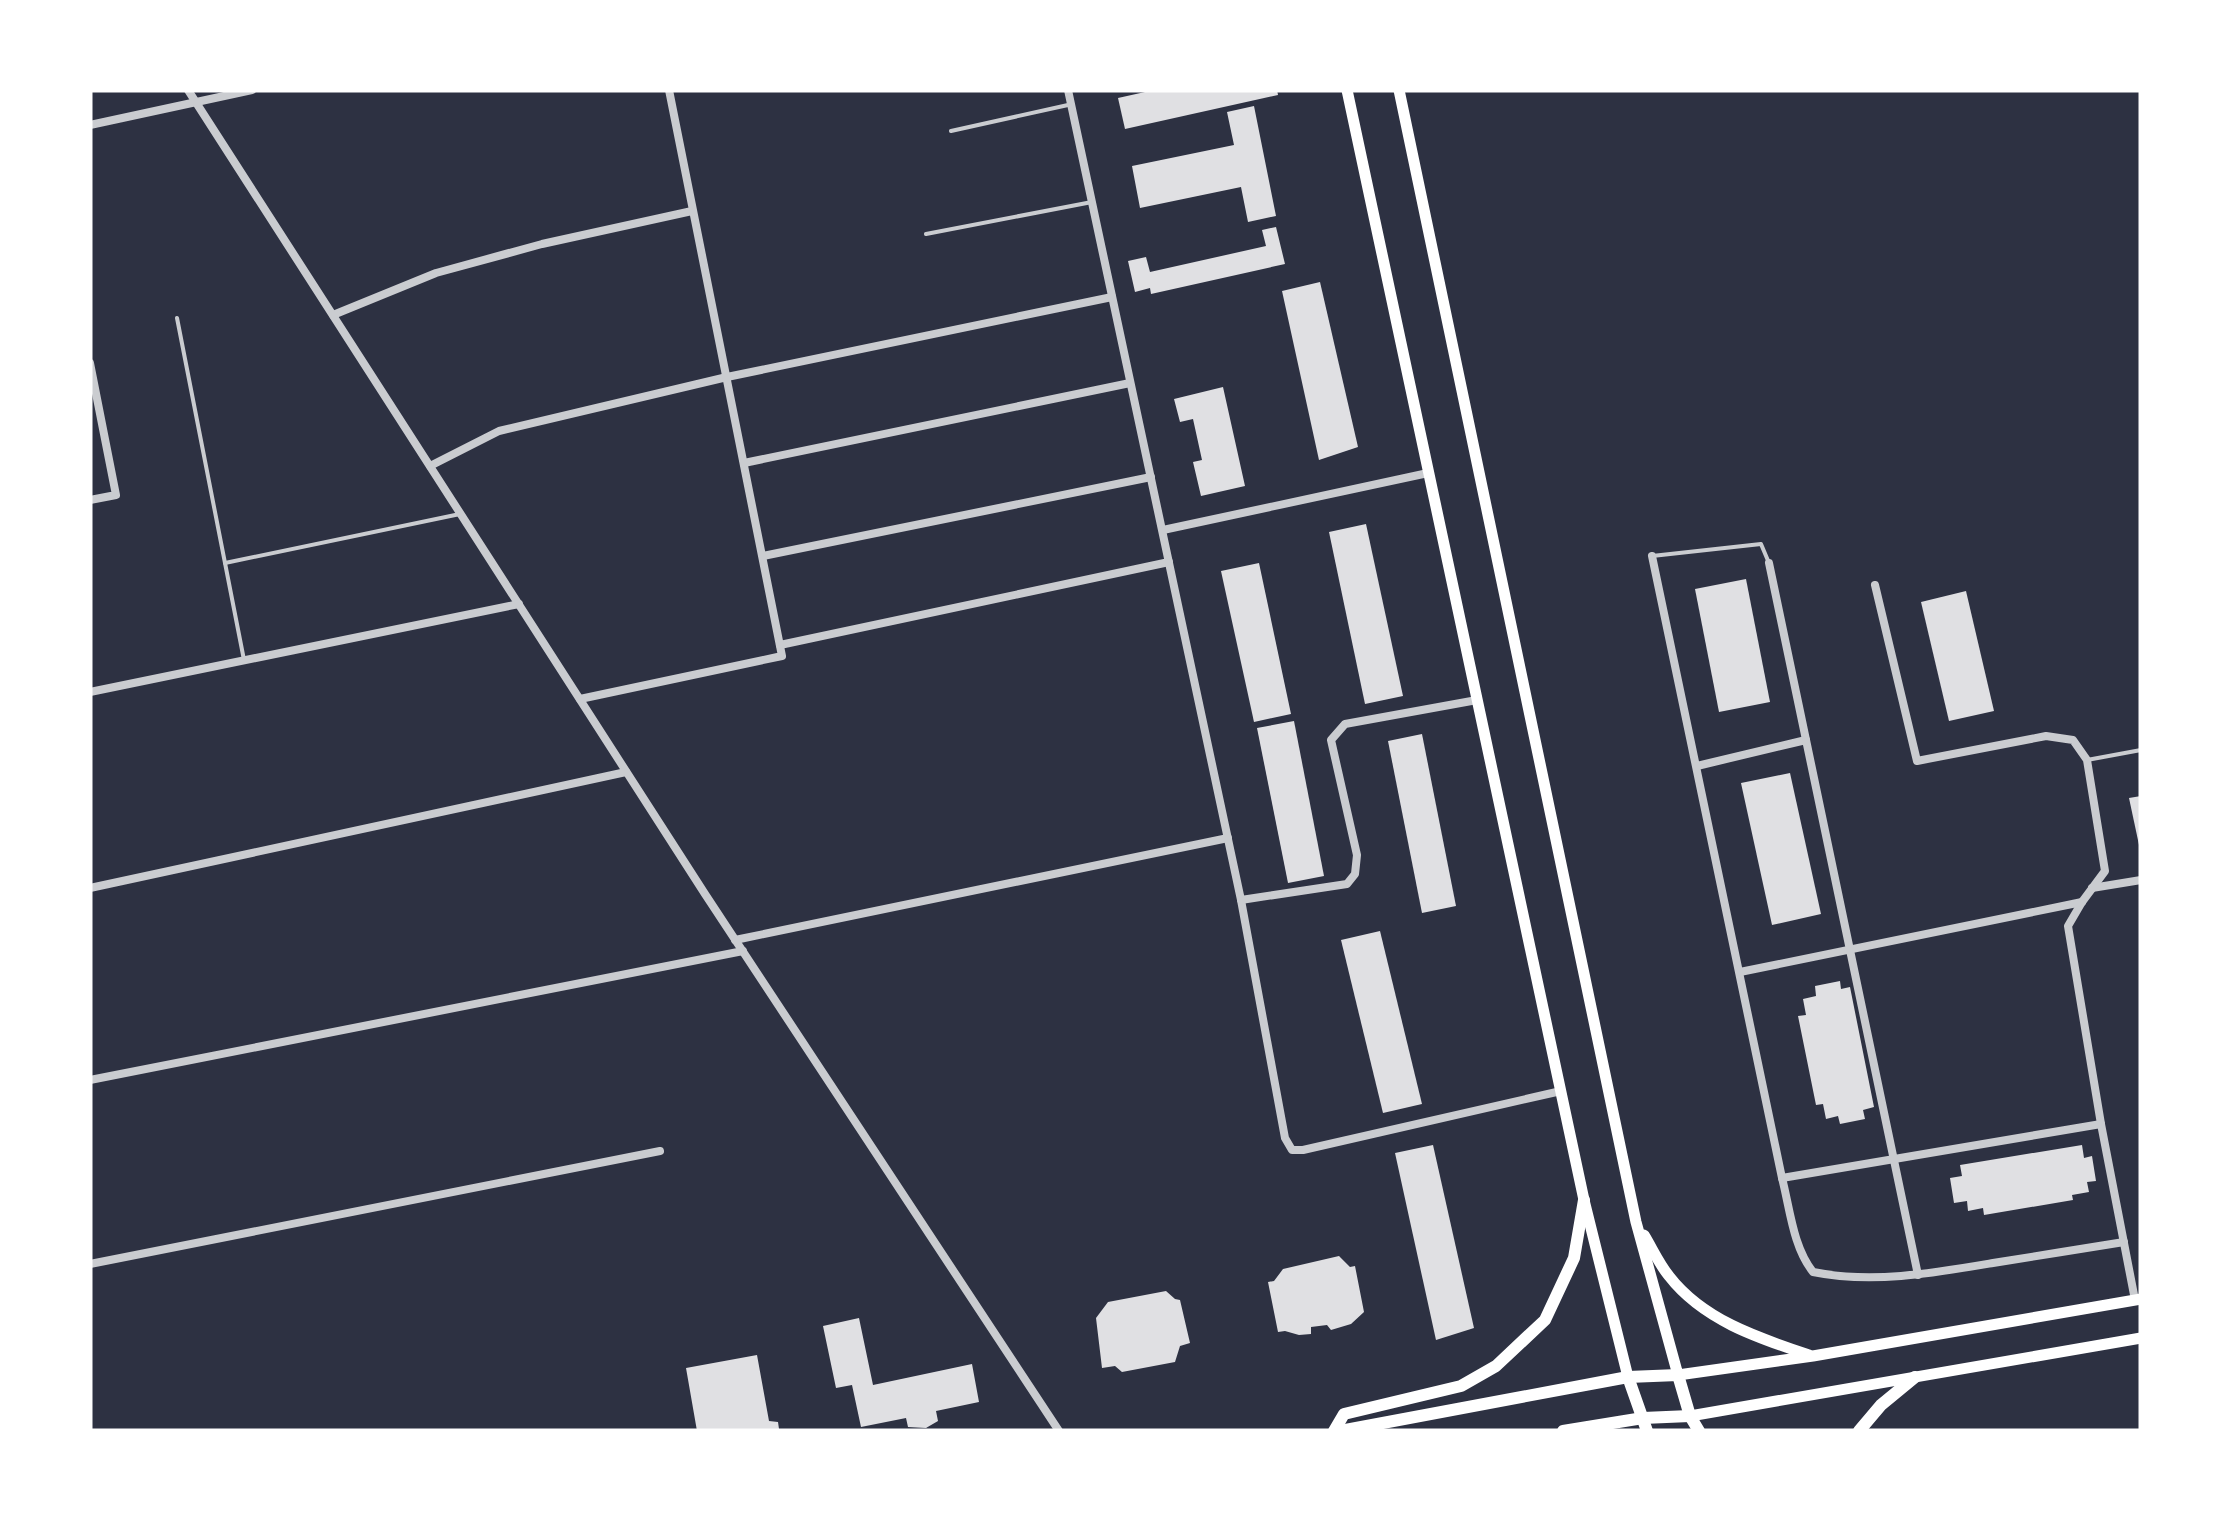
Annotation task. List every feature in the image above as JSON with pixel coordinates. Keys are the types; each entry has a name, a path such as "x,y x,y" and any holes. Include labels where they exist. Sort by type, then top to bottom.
{"main road":[{"path":"1347,90 1584,1200 1628,1378 1645,1424"},
{"path":"1399,90 1636,1222 1690,1416 1699,1431"},
{"path":"1337,1431 1344,1414 1461,1386 1496,1366 1545,1320 1574,1258 1584,1200"},
{"path":"1636,1222 1668,1276 1705,1312 1769,1342 1814,1356"},
{"path":"1337,1431 1628,1378 1814,1356 2138,1300"},
{"path":"1563,1431 1645,1424 2141,1338"},
{"path":"1859,1431 1880,1404 1915,1377"}],"street":[{"path":"188,90 735,940 1059,1431"},
{"path":"90,125 252,90"},
{"path":"580,699 782,656 669,90"},
{"path":"1068,90 1241,900 1285,1138 1292,1150 1303,1150 1561,1090"},
{"path":"333,314 436,273 542,244 692,211"},
{"path":"430,466 499,431 727,377 1112,297"},
{"path":"90,363 116,495 90,500"},
{"path":"744,463 1130,383"},
{"path":"1163,530 1428,473"},
{"path":"762,556 1151,477"},
{"path":"1652,556 1782,1178 1805,1262 1813,1272 1856,1278 1918,1274 2124,1242"},
{"path":"780,644 1169,562"},
{"path":"1768,563 1918,1274"},
{"path":"1875,585 1917,761 2046,736 2074,740 2087,760 2105,871 2068,926 2101,1124 2138,1300"},
{"path":"90,692 518,604"},
{"path":"1241,900 1347,884 1355,874 1357,855 1331,740 1345,724 1477,700"},
{"path":"1697,766 1806,740"},
{"path":"90,888 626,772"},
{"path":"735,940 1228,838"},
{"path":"2092,888 2141,880"},
{"path":"1740,972 2082,902"},
{"path":"90,1080 743,951"},
{"path":"1782,1178 2101,1124"},
{"path":"90,1264 660,1151"}],"lane":[{"path":"951,131 1071,104"},
{"path":"926,234 1092,202"},
{"path":"176,318 244,660"},
{"path":"225,563 460,514"},
{"path":"1652,556 1761,544 1768,563"},
{"path":"2087,760 2141,750"}],"building":[{"path":"1154,90 1277,90 1278,95 1125,129 1118,98"},
{"path":"1254,106 1276,216 1248,222 1241,187 1140,208 1132,166 1234,145 1227,112"},
{"path":"1276,227 1285,264 1151,294 1150,288 1135,292 1128,261 1146,257 1150,272 1266,246 1262,230"},
{"path":"1320,282 1358,447 1319,460 1282,291"},
{"path":"1223,387 1245,486 1201,496 1193,462 1202,460 1193,419 1180,422 1174,399"},
{"path":"1366,524 1403,696 1365,704 1329,532"},
{"path":"1259,563 1291,714 1254,722 1221,571"},
{"path":"1746,579 1770,702 1719,712 1695,589"},
{"path":"1966,591 1994,711 1949,721 1921,602"},
{"path":"1294,721 1324,876 1288,883 1257,728"},
{"path":"1422,734 1456,906 1422,913 1388,741"},
{"path":"1790,773 1821,914 1772,925 1741,783"},
{"path":"2141,796 2141,845 2139,845 2129,798"},
{"path":"1380,931 1422,1104 1383,1113 1341,940"},
{"path":"1840,981 1841,989 1850,987 1874,1107 1863,1110 1865,1119 1840,1124 1838,1116 1826,1119 1823,1104 1816,1105 1798,1016 1806,1015 1803,999 1816,996 1815,986"},
{"path":"1433,1145 1474,1328 1436,1340 1395,1153"},
{"path":"2082,1145 2084,1158 2092,1156 2096,1181 2087,1182 2089,1192 2072,1195 2073,1200 1984,1215 1983,1208 1968,1211 1967,1201 1954,1203 1950,1178 1962,1176 1960,1165"},
{"path":"1339,1256 1350,1267 1355,1266 1364,1312 1351,1324 1331,1330 1327,1325 1311,1327 1311,1334 1278,1332 1268,1282 1274,1281 1283,1269"},
{"path":"1166,1291 1180,1300 1190,1343 1180,1346 1175,1362 1122,1372 1115,1366 1102,1368 1096,1318 1108,1302"},
{"path":"859,1318 873,1385 972,1364 979,1402 936,1411 938,1421 926,1428 908,1427 906,1418 861,1427 852,1385 836,1388 823,1326"},
{"path":"757,1355 769,1421 778,1422 779,1429 697,1431 686,1368"}]}
